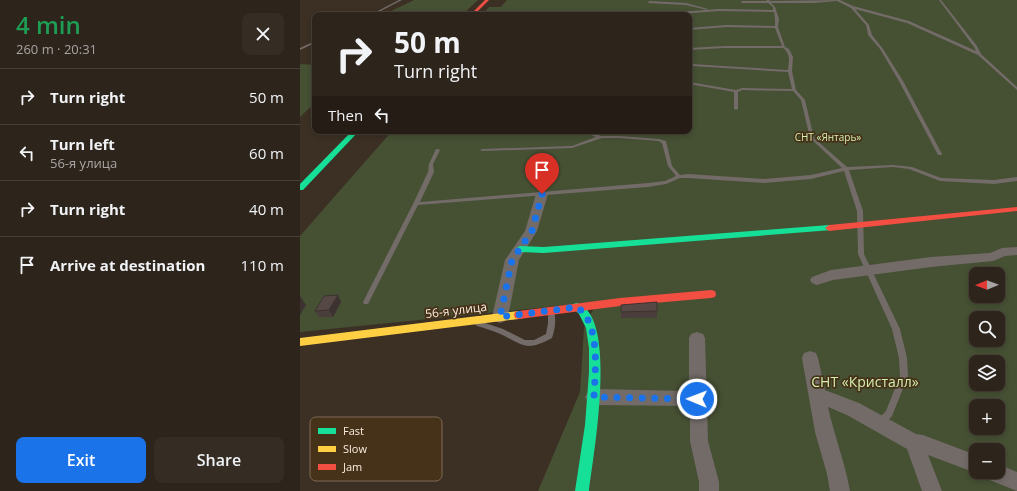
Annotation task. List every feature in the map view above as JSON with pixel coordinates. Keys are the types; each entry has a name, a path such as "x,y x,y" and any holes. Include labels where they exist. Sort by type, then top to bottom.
{"street":[{"path":"475,12 488,0"},
{"path":"300,188 353,134"},
{"path":"500,317 512,260 532,231 542,194"},
{"path":"520,249 552,249 861,226 1017,209"},
{"path":"817,280 831,275 931,262 993,257 1002,252 1017,251"},
{"name":"56-я улица","path":"300,342 551,310 712,294"},
{"path":"577,307 584,312 590,324 596,357 594,397 582,491"},
{"path":"697,338 699,441 709,482 709,491"},
{"path":"810,358 824,432 837,474 840,491"},
{"path":"818,396 853,409 914,443 930,446 969,461"},
{"path":"594,397 697,399"},
{"path":"914,443 932,491"},
{"path":"1005,477 1017,482"}],"lane":[{"path":"377,12 401,0"},
{"path":"767,0 774,7 777,19 776,27 784,48 788,50 791,57 790,71 794,90 803,100 812,138 846,169 860,211 861,254 896,329 903,358 904,376 889,413 880,423"},
{"path":"742,2 767,0 814,2 837,0 852,7 908,22 979,54 1017,89"},
{"path":"940,0 976,47 979,54"},
{"path":"649,2 686,4 719,10"},
{"path":"852,7 867,25 870,35 881,48 901,81 940,154"},
{"path":"692,12 719,10 774,11"},
{"path":"692,29 726,26 776,27"},
{"path":"715,42 716,47"},
{"path":"300,49 312,43"},
{"path":"692,49 716,47 784,48"},
{"path":"692,65 790,71"},
{"path":"692,84 736,91 749,89 794,90"},
{"path":"736,91 736,108"},
{"path":"592,134 602,137"},
{"path":"482,150 572,147 602,137 620,136 660,140 664,142 670,166 679,177"},
{"path":"366,302 416,204 431,172 431,164 438,150"},
{"path":"416,204 648,185 688,176 764,181 811,177 846,169 903,166 940,179 994,182 1017,179"},
{"path":"468,321 503,331 521,343 537,342 549,336 552,323 551,310"}],"green space":[{"path":"414,0 478,0 465,12 389,12"},
{"name":"СНТ «Янтарь»","path":"507,0 1017,0 1017,491 538,491 580,392 584,328 597,302 300,332 300,236 389,134 692,134 692,12 485,12 489,7 501,7"},
{"path":"300,64 312,65 312,106 300,117"}],"building":[{"path":"338,295 329,310 315,311 324,296"},
{"path":"657,302 657,311 621,312 621,305"}],"traffic: fast":[{"path":"300,188 353,134"},
{"path":"520,249 544,250 829,228"},
{"path":"577,307 582,310 591,328 595,348 594,399 582,491"}],"traffic: slow":[{"path":"300,342 519,315"}],"traffic: jam":[{"path":"475,12 487,0"},
{"path":"829,228 1017,209"},
{"path":"519,315 620,302 711,294"}],"route":[{"path":"542,194 532,231 512,260 507,277 500,317 577,307 584,312 590,324 596,357 594,397 697,399"}],"park label":[{"name":"СНТ «Кристалл»","path":"865,381"}]}
